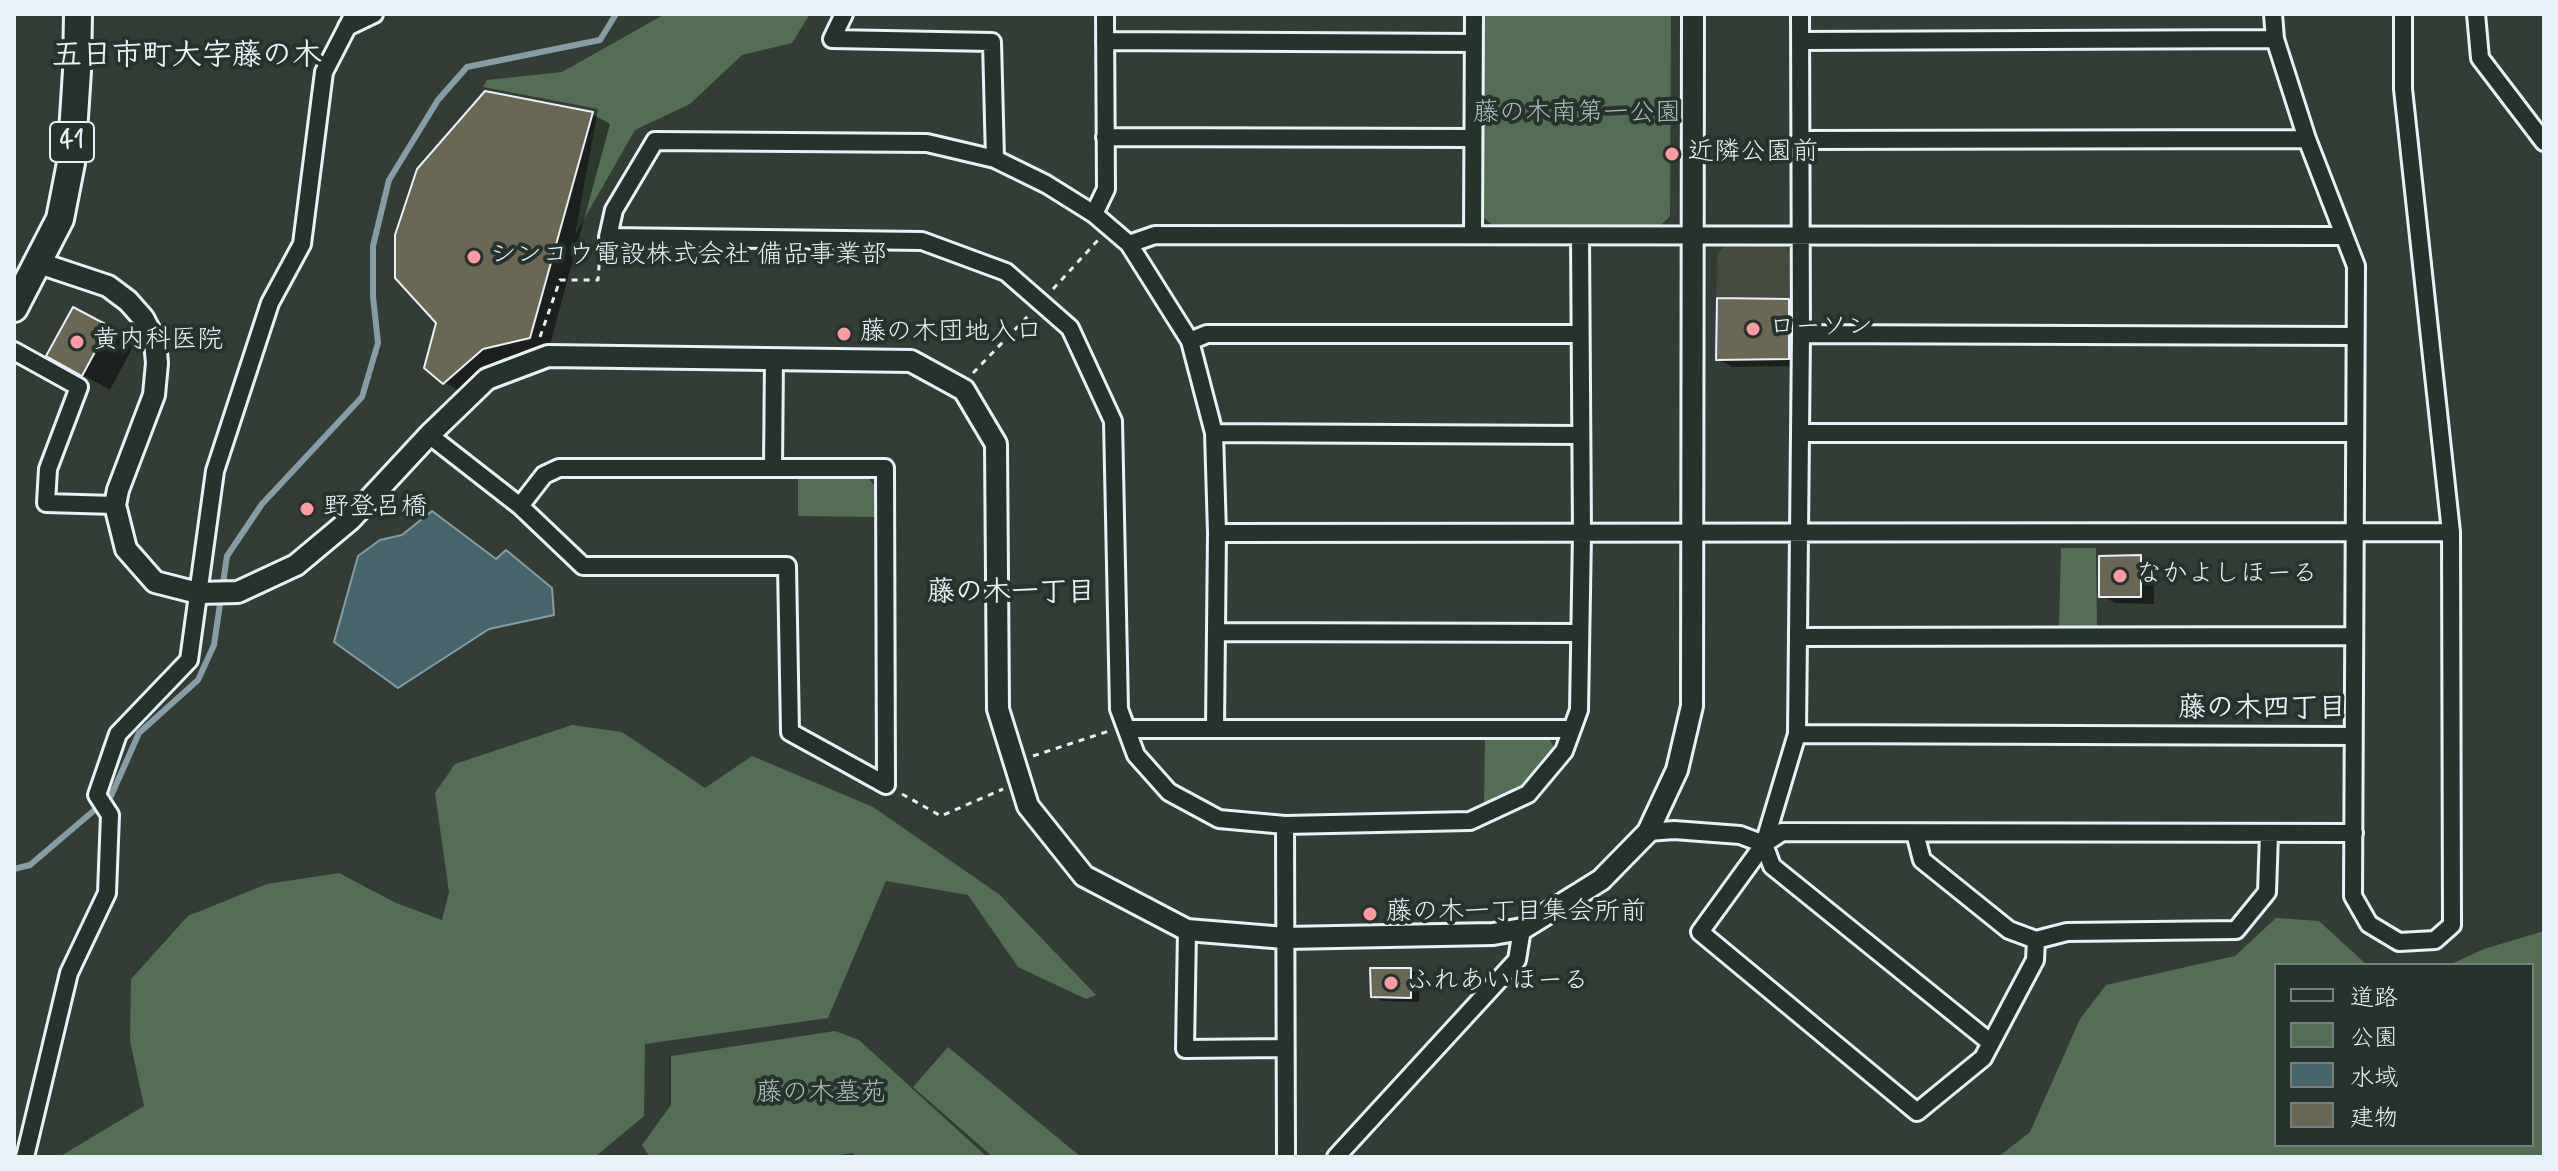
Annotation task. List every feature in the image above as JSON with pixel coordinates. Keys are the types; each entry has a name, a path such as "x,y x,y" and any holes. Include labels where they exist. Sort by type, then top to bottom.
{"main road":[{"name":"41","path":"14,308 60,219 71,163 78,14"}],"street":[{"path":"25,1157 69,973 107,893 110,815 97,795 118,734 189,660 204,593 215,471 270,303 302,244 324,72 350,21 374,14"},
{"path":"844,14 832,39 992,42 995,159"},
{"path":"1094,214 1106,189 1105,14"},
{"path":"1473,234 1474,14"},
{"path":"39,263 108,286 128,301 143,318 155,341 157,363 154,395 115,505 126,549 155,582 204,593 238,592 296,565 340,529 487,379 548,356 911,361 964,390 996,444 998,709 1028,806 1084,876 1187,930 1285,938 1493,934 1522,929 1601,880 1648,832 1677,770 1692,706 1693,14"},
{"path":"1800,14 1797,734 1764,844 1700,932 1917,1112 1983,1058 2035,960 2036,940"},
{"path":"2273,14 2275,39 2307,139 2356,266 2353,896 2369,924 2399,942 2435,940 2452,925 2451,532 2403,89 2403,14"},
{"path":"2476,14 2480,58 2544,142"},
{"path":"1801,41 2275,39"},
{"path":"1105,41 1474,43"},
{"path":"1105,137 1472,138"},
{"path":"1799,140 2307,139"},
{"path":"1215,727 1217,533 1214,433 1190,341 1129,244 1094,214 1046,184 995,159 927,143 655,141 614,210 608,237 922,241 1006,272 1070,328 1113,421 1119,709 1136,755 1169,792 1219,819 1285,825 1470,821 1528,794 1564,751 1579,710 1582,534 1580,236"},
{"path":"1129,244 1155,235 2344,236"},
{"path":"1190,341 1207,334 1580,334"},
{"path":"1801,334 2354,336"},
{"path":"14,351 79,387 48,469 46,503 115,505"},
{"path":"773,468 774,358"},
{"path":"1214,433 1580,435"},
{"path":"1800,433 2355,433"},
{"path":"429,435 520,506 583,566 787,566 790,732 886,785 885,468 559,468 544,475 520,506"},
{"path":"1217,533 2451,532"},
{"path":"1217,632 1580,633"},
{"path":"1798,637 2354,636"},
{"path":"1126,727 1571,729"},
{"path":"1797,734 2353,736"},
{"path":"1285,825 1286,1157"},
{"path":"1648,832 1674,830 1740,835 1764,844 1772,866 1991,1043"},
{"path":"1764,844 1782,832 2354,833"},
{"path":"1915,833 1922,860 2009,930 2036,940 2067,932 2236,930 2267,892 2269,834"},
{"path":"1336,1157 1517,960 1522,929"},
{"path":"1187,930 1185,1049 1284,1048"}],"path":[{"path":"540,339 560,280 598,280 601,243 608,237"},
{"path":"1029,758 1126,727"},
{"path":"886,785 941,816 1003,789"}],"shaded area":[{"path":"1781,243 1792,255 1789,359 1716,360 1717,254 1727,244"}],"green space":[{"path":"665,14 810,14 792,43 742,55 690,104 635,130 575,235 598,109 483,87 487,80 562,72"},
{"name":"藤の木南第一公園","path":"1483,14 1671,14 1670,216 1660,226 1495,227 1482,216"},
{"path":"867,477 877,488 877,517 798,516 798,478"},
{"path":"2061,548 2096,548 2097,627 2059,627"},
{"path":"572,725 622,732 705,788 752,756 873,807 1000,895 1096,995 1086,999 1018,967 968,895 886,881 828,1018 645,1044 644,1116 595,1157 59,1157 144,1106 130,1041 131,979 188,916 267,884 339,873 396,903 442,920 449,892 435,793 455,764"},
{"path":"1485,737 1548,737 1555,749 1541,769 1521,787 1484,807"},
{"path":"2276,918 2319,921 2365,963 2274,963 2274,1147 2534,1147 2534,963 2453,963 2484,949 2544,931 2544,1157 1998,1157 2030,1132 2080,1019 2106,985 2235,956"},
{"name":"藤の木墓苑","path":"835,1031 859,1040 987,1157 855,1157 853,1153 825,1157 650,1157 642,1145 671,1105 671,1056"},
{"path":"948,1047 1081,1157 993,1157 913,1087"}],"water":[{"path":"432,511 496,559 506,550 552,588 554,615 489,629 398,688 334,642 358,556 380,540 402,535"}],"building":[{"name":"シンコウ電設株式会社 備品事業部","path":"485,91 593,112 530,338 483,349 443,384 424,368 436,323 395,278 395,235 417,169"},
{"name":"ローソン","path":"1717,298 1789,299 1789,359 1716,360"},
{"name":"黄内科医院","path":"73,307 109,326 82,376 46,356"},
{"name":"なかよしほーる","path":"2141,555 2141,597 2099,597 2099,556"},
{"name":"ふれあいほーる","path":"1370,968 1411,968 1411,998 1371,997"}],"waterway":[{"path":"14,869 30,865 111,796 139,733 198,680 214,645 227,556 262,504 362,397 378,343 373,296 373,246 389,180 438,100 467,67 600,40 616,14"}],"place":[{"name":"近隣公園前","path":"1672,154"},
{"name":"シンコウ電設株式会社 備品事業部","path":"474,257"},
{"name":"ローソン","path":"1753,329"},
{"name":"藤の木団地入口","path":"844,334"},
{"name":"黄内科医院","path":"77,342"},
{"name":"野登呂橋","path":"307,509"},
{"name":"なかよしほーる","path":"2120,576"},
{"name":"藤の木一丁目集会所前","path":"1370,914"},
{"name":"ふれあいほーる","path":"1391,983"}],"district":[{"name":"五日市町大字藤の木","path":"187,58"},
{"name":"藤の木一丁目","path":"1011,594"},
{"name":"藤の木四丁目","path":"2262,710"}]}
